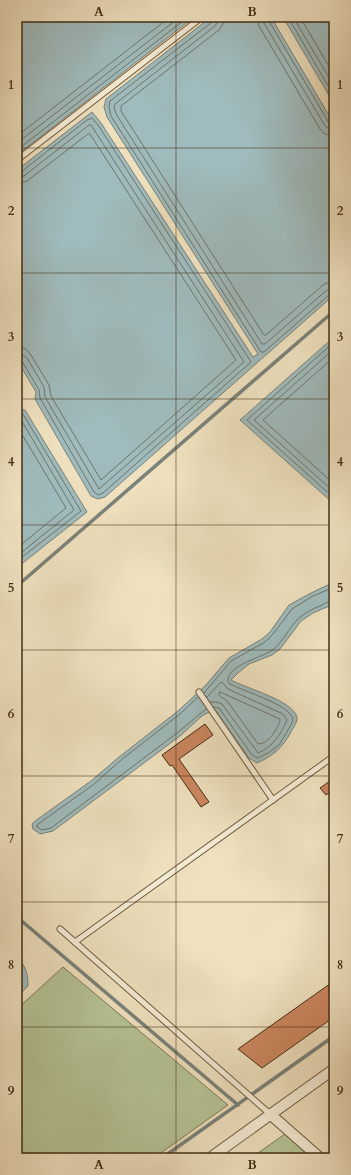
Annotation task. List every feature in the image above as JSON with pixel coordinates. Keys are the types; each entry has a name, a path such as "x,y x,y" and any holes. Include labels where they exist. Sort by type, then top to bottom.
{"street":[{"path":"210,1158 334,1069"},
{"path":"270,1114 320,1158"}],"lane":[{"path":"17,160 202,17"},
{"path":"199,692 273,800"},
{"path":"75,942 334,756"},
{"path":"60,929 270,1114"}],"green space":[{"path":"63,967 228,1105 154,1158 17,1158 17,1009"},
{"path":"285,1134 312,1158 251,1158"}],"water":[{"path":"17,17 194,17 17,155"},
{"path":"211,17 271,17 334,124 334,295 105,497 98,499 91,496 35,399 36,392 17,360 17,170 92,112 101,123 253,357 258,354 107,117 104,107 106,99"},
{"path":"283,17 334,17 334,104"},
{"path":"334,337 334,504 240,420"},
{"path":"18,408 25,410 87,512 19,566 17,565"},
{"path":"334,582 334,604 313,613 301,621 280,649 272,655 249,664 231,680 279,701 288,706 294,712 297,718 295,725 285,742 273,754 257,763 249,758 216,711 209,712 202,716 180,736 53,831 40,834 33,829 32,824 35,821 91,781 178,711 205,686 229,658 262,639 270,632 289,605"},
{"path":"17,957 26,970 28,986 17,997"}],"building":[{"path":"205,724 213,735 179,759 209,802 201,807 172,765 170,766 162,755"},
{"path":"334,778 334,789 326,795 320,788"},
{"path":"334,981 334,1017 262,1068 238,1049"}],"waterway":[{"path":"17,586 334,311"},
{"path":"17,917 238,1105"},
{"path":"162,1158 334,1036"}]}
